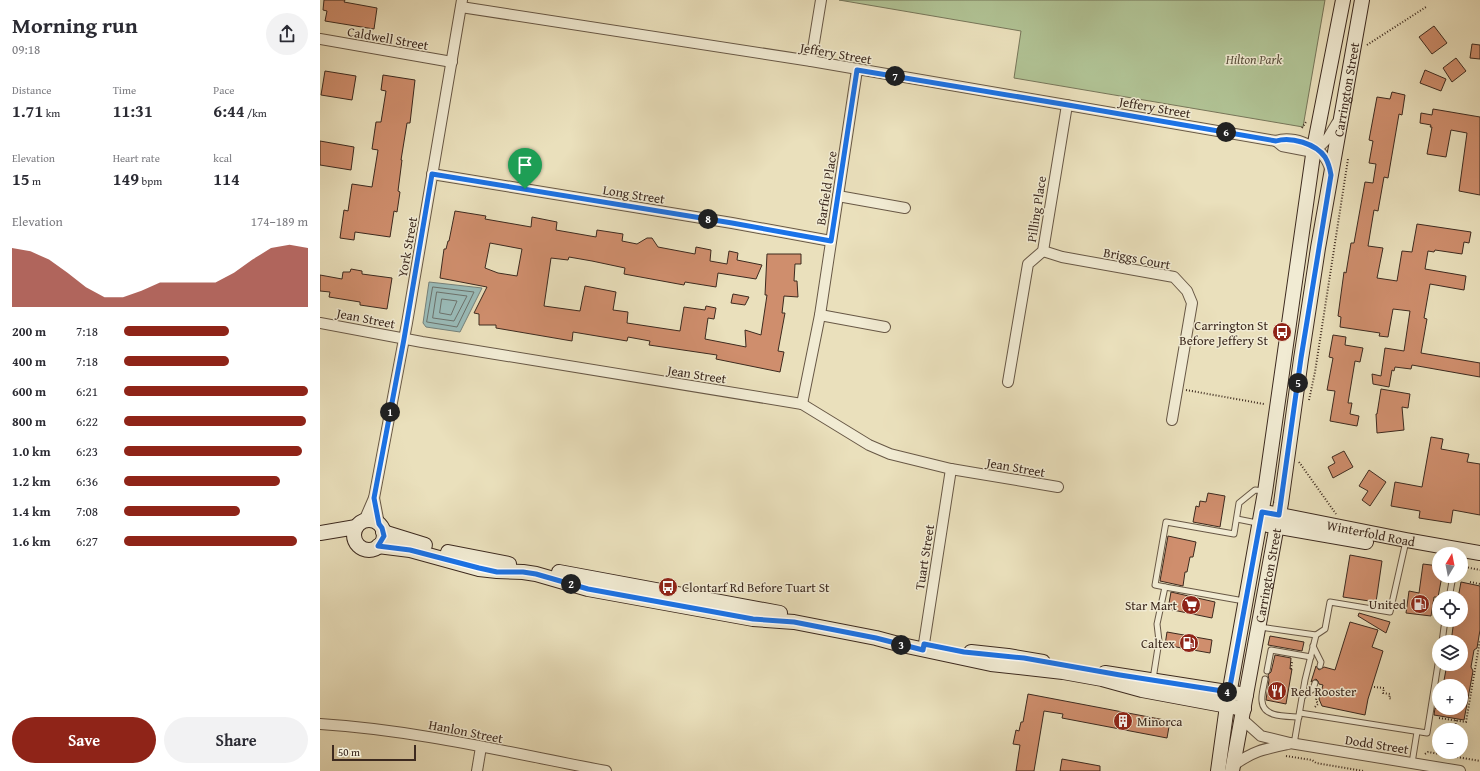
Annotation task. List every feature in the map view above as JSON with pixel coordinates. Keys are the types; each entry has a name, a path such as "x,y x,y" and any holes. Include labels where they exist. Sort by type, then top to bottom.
{"street":[{"path":"811,61 821,0"},
{"name":"Carrington Street","path":"1218,771 1229,692 1261,518 1314,148 1343,0"},
{"name":"Carrington Street","path":"1233,768 1278,521 1302,351 1362,0"},
{"name":"Jeffery Street","path":"461,3 811,61 1276,141 1283,139 1308,143 1325,158 1331,175"},
{"name":"York Street","path":"359,529 374,498 404,339 461,3"},
{"name":"Caldwell Street","path":"320,39 452,62"},
{"name":"Barfield Place","path":"802,404 820,315 857,70"},
{"name":"Pilling Place","path":"1008,382 1028,264 1043,251 1068,105"},
{"path":"1314,148 1321,145 1328,138 1342,116"},
{"name":"Long Street","path":"432,174 732,223 831,241"},
{"path":"838,196 905,208"},
{"name":"Briggs Court","path":"1043,251 1062,257 1174,278 1187,291 1192,303 1172,420"},
{"path":"820,315 885,327"},
{"name":"Jean Street","path":"320,323 404,339 802,404 878,451 951,469 1058,487"},
{"name":"Tuart Street","path":"923,647 951,469"},
{"name":"York Street","path":"374,498 381,528"},
{"name":"Winterfold Road","path":"1261,518 1405,544 1432,550"},
{"path":"324,533 359,529 371,520 381,528 447,552 802,617 996,665 1064,672 1102,679 1142,690 1227,706 1243,714"},
{"path":"378,546 383,539 381,528"},
{"path":"359,529 360,547 367,549 378,546 410,550 497,572 523,572 536,574 588,589 753,619 794,622 923,647 1024,658 1246,695"},
{"name":"Winterfold Road","path":"1405,544 1432,552"},
{"name":"Winterfold Road","path":"1468,555 1480,553"},
{"name":"Winterfold Road","path":"1468,559 1480,562"},
{"name":"Dodd Street","path":"1243,714 1261,736 1292,744 1412,767 1460,771"},
{"name":"Hanlon Street","path":"320,724 410,733 606,771"},
{"name":"Dodd Street","path":"1233,768 1248,755 1264,749 1292,744"},
{"path":"477,771 482,747"}],"lane":[{"path":"1245,601 1155,585 1166,522 1234,534 1240,503 1255,490 1265,492"},
{"path":"1237,519 1261,518"},
{"path":"1292,744 1313,646 1316,636 1325,629 1330,602 1390,612 1405,544"},
{"path":"1153,679 1159,641 1157,624 1165,587"},
{"path":"1259,627 1316,636"},
{"path":"1313,646 1321,662 1320,666"},
{"path":"1267,671 1271,650 1311,657"},
{"path":"1265,680 1261,700 1265,709 1272,714 1312,715 1427,733 1437,671"},
{"path":"1302,696 1313,689 1315,685"},
{"path":"1412,767 1417,732"}],"path":[{"path":"1368,38 1367,45 1426,7"},
{"path":"1309,401 1315,372 1348,154"},
{"path":"1177,388 1264,404"},
{"path":"1297,459 1337,515"},
{"path":"1468,562 1480,570"},
{"path":"1470,582 1480,584"},
{"path":"1439,718 1466,722 1480,640"},
{"path":"1312,715 1313,708 1318,704 1316,700 1319,688 1315,685"},
{"path":"1374,687 1384,688 1383,693 1390,694 1389,698 1392,699"},
{"path":"1422,758 1428,752 1480,761"},
{"path":"1280,755 1363,771"}],"green space":[{"name":"Hilton Park","path":"839,0 1325,0 1303,127 1014,78 1021,31"}],"water":[{"path":"429,282 482,288 460,332 426,327 423,323"}],"building":[{"path":"324,0 345,0 344,2 377,8 374,29 325,21 327,11 323,10"},
{"path":"1434,26 1447,43 1432,54 1419,37"},
{"path":"1472,44 1480,45 1480,59 1470,58"},
{"path":"1456,58 1466,71 1452,82 1443,68"},
{"path":"1425,70 1446,79 1441,91 1420,83"},
{"path":"325,71 356,76 352,100 321,95"},
{"path":"383,75 415,80 410,123 407,123 401,160 398,191 400,192 397,212 394,211 390,237 355,232 354,240 340,238 344,210 348,211 352,184 372,187 378,150 372,149 376,122 381,122 386,91 381,90"},
{"path":"1392,92 1405,95 1402,115 1399,114 1388,178 1384,177 1378,211 1374,210 1368,246 1383,248 1377,278 1397,281 1402,251 1412,252 1417,224 1471,232 1469,243 1464,242 1462,254 1435,250 1434,252 1428,251 1425,269 1466,276 1464,290 1430,284 1424,318 1427,319 1421,353 1480,363 1480,377 1412,365 1411,369 1395,367 1394,371 1392,370 1389,387 1373,384 1372,374 1381,376 1385,348 1404,351 1410,311 1393,309 1388,337 1379,336 1380,333 1340,327 1341,317 1338,316 1344,272 1346,273 1351,243 1354,243 1365,182 1373,183 1376,164 1369,163 1373,141 1369,140 1377,97 1390,99"},
{"path":"1433,109 1480,117 1480,195 1459,191 1467,133 1451,130 1446,157 1427,154 1432,127 1430,127 1431,125 1420,123 1421,113 1432,115"},
{"path":"320,141 354,147 351,170 320,165"},
{"path":"455,211 486,216 485,219 531,227 532,217 557,222 556,230 596,237 597,230 623,234 622,241 637,244 647,238 652,238 658,247 695,254 696,247 711,250 710,261 727,264 729,251 738,253 737,260 762,265 756,279 718,273 716,287 685,282 684,285 624,274 625,268 592,261 569,257 568,260 551,258 544,306 580,311 585,286 616,292 613,310 628,312 627,323 680,331 684,307 705,310 706,306 716,308 714,319 708,318 705,339 746,347 745,330 761,335 767,295 765,295 767,254 801,254 801,264 795,264 794,281 797,281 798,297 784,296 782,313 785,313 778,351 784,352 780,372 716,359 717,355 649,345 650,341 628,337 627,341 573,332 572,341 496,328 496,325 479,325 479,314 474,313 487,287 440,278 444,249 446,249","holes":["490,243 522,249 517,276 498,273 485,268"]},
{"path":"351,269 362,271 362,274 392,278 387,309 360,305 360,302 329,297 330,292 320,291 320,275 342,279 343,272 350,272"},
{"path":"733,294 749,297 745,305 731,303"},
{"path":"1333,335 1346,337 1345,345 1363,348 1360,362 1355,361 1348,403 1352,403 1350,414 1359,416 1357,426 1330,421 1335,391 1327,390 1333,358 1329,357"},
{"path":"1381,389 1410,394 1408,408 1402,407 1404,430 1377,433 1376,414"},
{"path":"1431,437 1443,439 1441,449 1469,454 1467,462 1480,464 1480,515 1453,510 1451,523 1419,518 1420,511 1391,506 1395,482 1422,487"},
{"path":"1344,451 1353,467 1333,478 1328,467 1335,463 1332,457"},
{"path":"1369,470 1386,482 1370,506 1362,500 1368,491 1359,486"},
{"path":"1208,493 1225,496 1220,527 1193,522 1196,506 1199,507 1200,501 1206,502"},
{"path":"1168,536 1196,542 1193,557 1190,557 1187,572 1185,572 1183,586 1160,581"},
{"path":"1350,555 1382,561 1376,602 1343,597"},
{"path":"1423,564 1432,565 1432,583 1441,583 1439,591 1432,591 1431,616 1406,613 1409,591 1419,593"},
{"path":"1461,583 1480,586 1480,630 1477,648 1474,650 1471,667 1473,671 1468,698 1468,679 1444,679 1446,671 1468,671 1468,635 1452,635 1453,627 1468,627 1468,591 1459,591"},
{"name":"Star Mart","path":"1171,592 1215,602 1212,618 1168,609"},
{"path":"1359,613 1390,622 1386,633 1358,616"},
{"path":"1350,622 1378,630 1372,647 1383,651 1368,699 1365,715 1322,706 1319,699 1323,685 1319,684 1316,679 1311,682 1316,666 1319,670 1324,667 1335,670"},
{"name":"Caltex","path":"1167,632 1212,640 1210,653 1165,645"},
{"path":"1270,636 1304,642 1302,651 1268,645"},
{"name":"Red Rooster","path":"1275,655 1291,658 1290,669 1292,669 1286,704 1266,700 1269,680 1268,675 1271,672"},
{"path":"1028,694 1170,721 1167,738 1062,718 1063,714 1044,711 1034,771 1016,771 1020,745 1013,744 1016,730 1019,731 1021,722 1023,722"},
{"path":"1434,715 1465,715 1464,720"},
{"path":"1062,759 1100,766 1100,771 1060,771"}],"place":[{"name":"Carrington St Before Jeffery St","path":"1282,332"},
{"name":"Clontarf Rd Before Tuart St","path":"668,587"},
{"name":"United","path":"1420,604"},
{"name":"Star Mart","path":"1191,605"},
{"name":"Caltex","path":"1189,643"},
{"name":"Red Rooster","path":"1277,691"},
{"name":"Minorca","path":"1123,721"}],"route":[{"path":"857,70 1276,141 1283,139 1308,143 1325,158 1331,175 1301,358 1279,515 1262,512 1229,692 1024,658 964,652 924,644 923,650 902,646 876,638 794,622 753,619 588,589 536,574 523,572 497,572 464,565 410,550 378,546 384,536 382,528 379,524 374,498 400,362 432,174 525,189 831,241 857,70"}]}
